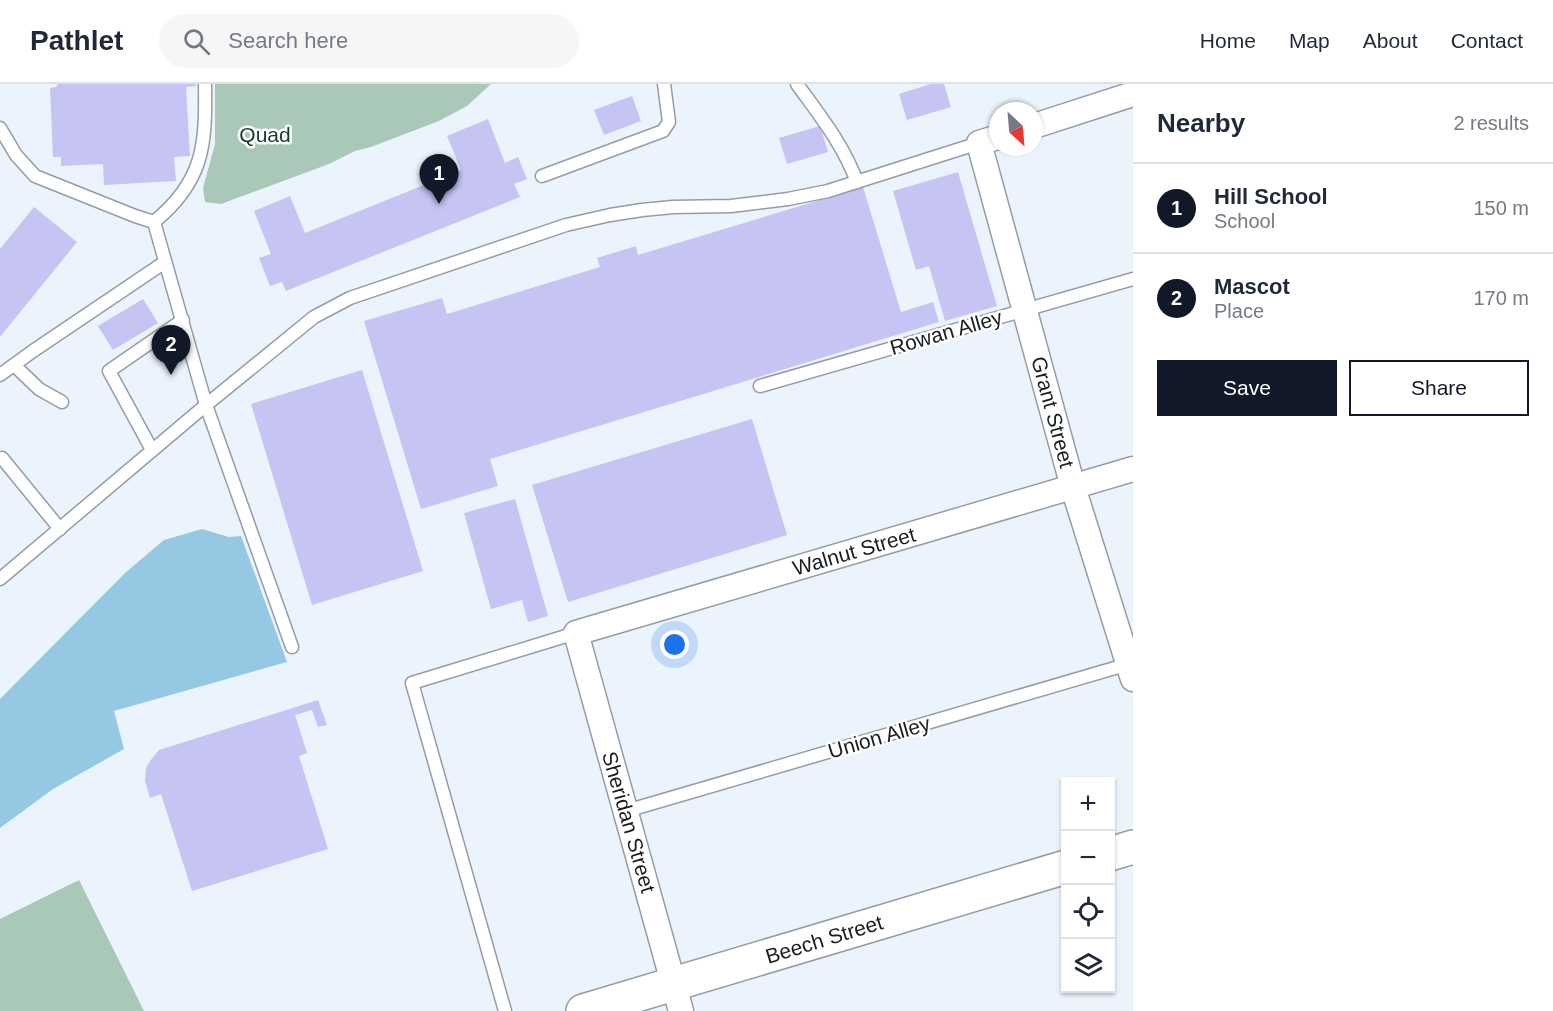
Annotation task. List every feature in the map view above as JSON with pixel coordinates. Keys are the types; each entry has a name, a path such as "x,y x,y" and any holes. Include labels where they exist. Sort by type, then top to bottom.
{"street":[{"path":"1043,123 1133,94"},
{"name":"Grant Street","path":"992,156 1025,310 1073,487 1132,669"},
{"name":"Walnut Street","path":"576,633 1133,469"},
{"name":"Sheridan Street","path":"576,633 677,997"},
{"path":"1115,853 1133,848"},
{"name":"Beech Street","path":"583,1011 677,997 1061,868"}],"lane":[{"path":"154,222 174,206 198,166 202,145 205,84"},
{"path":"542,176 663,131 669,122 664,84"},
{"path":"797,84 839,141 857,182"},
{"path":"0,128 16,155 35,176 154,222"},
{"path":"0,579 314,317 361,295 566,225 610,215 673,207 731,206 828,191 989,140"},
{"path":"154,222 206,405 292,647"},
{"path":"0,375 165,262"},
{"name":"Rowan Alley","path":"760,386 1133,279"},
{"path":"152,450 109,371 183,320"},
{"path":"14,365 39,389 62,402"},
{"path":"2,458 60,529"},
{"path":"505,1011 412,683 576,633"},
{"name":"Union Alley","path":"626,811 1132,669"}],"green space":[{"name":"Quad","path":"215,84 491,84 467,106 439,121 355,151 329,164 221,204 205,202 203,188 215,144"},
{"path":"79,880 144,1011 0,1011 0,919"}],"water":[{"path":"202,529 229,537 241,536 287,662 114,711 124,749 53,789 0,828 0,699 125,573 164,540"}],"building":[{"path":"58,84 196,84 196,86 186,87 190,156 174,157 176,181 104,185 103,164 61,166 61,157 53,157 50,88"},
{"path":"931,84 944,84 951,107 907,120 899,94"},
{"path":"632,96 641,121 604,135 594,110"},
{"path":"488,119 505,163 518,157 527,179 514,184 520,197 286,291 282,282 270,286 259,258 271,254 254,211 290,196 305,233 461,170 447,136"},
{"path":"820,126 828,152 787,164 779,138"},
{"path":"958,172 997,306 945,321 929,266 916,270 893,191"},
{"path":"863,187 901,312 933,302 939,322 490,459 498,486 421,509 364,321 442,298 447,314 600,267 597,258 636,246 638,255"},
{"path":"34,207 77,242 0,337 0,249"},
{"path":"143,299 158,323 113,350 98,326"},
{"path":"362,370 423,571 312,605 251,404"},
{"path":"752,419 787,535 568,602 532,485"},
{"path":"515,499 548,616 528,622 522,600 491,609 464,513"},
{"path":"318,700 327,725 318,727 312,710 295,715 307,753 299,756 328,849 192,891 161,794 150,798 145,781 146,768 150,761 159,750"}],"place":[{"name":"Hill School","path":"439,204"},
{"name":"Mascot","path":"171,375"}]}
